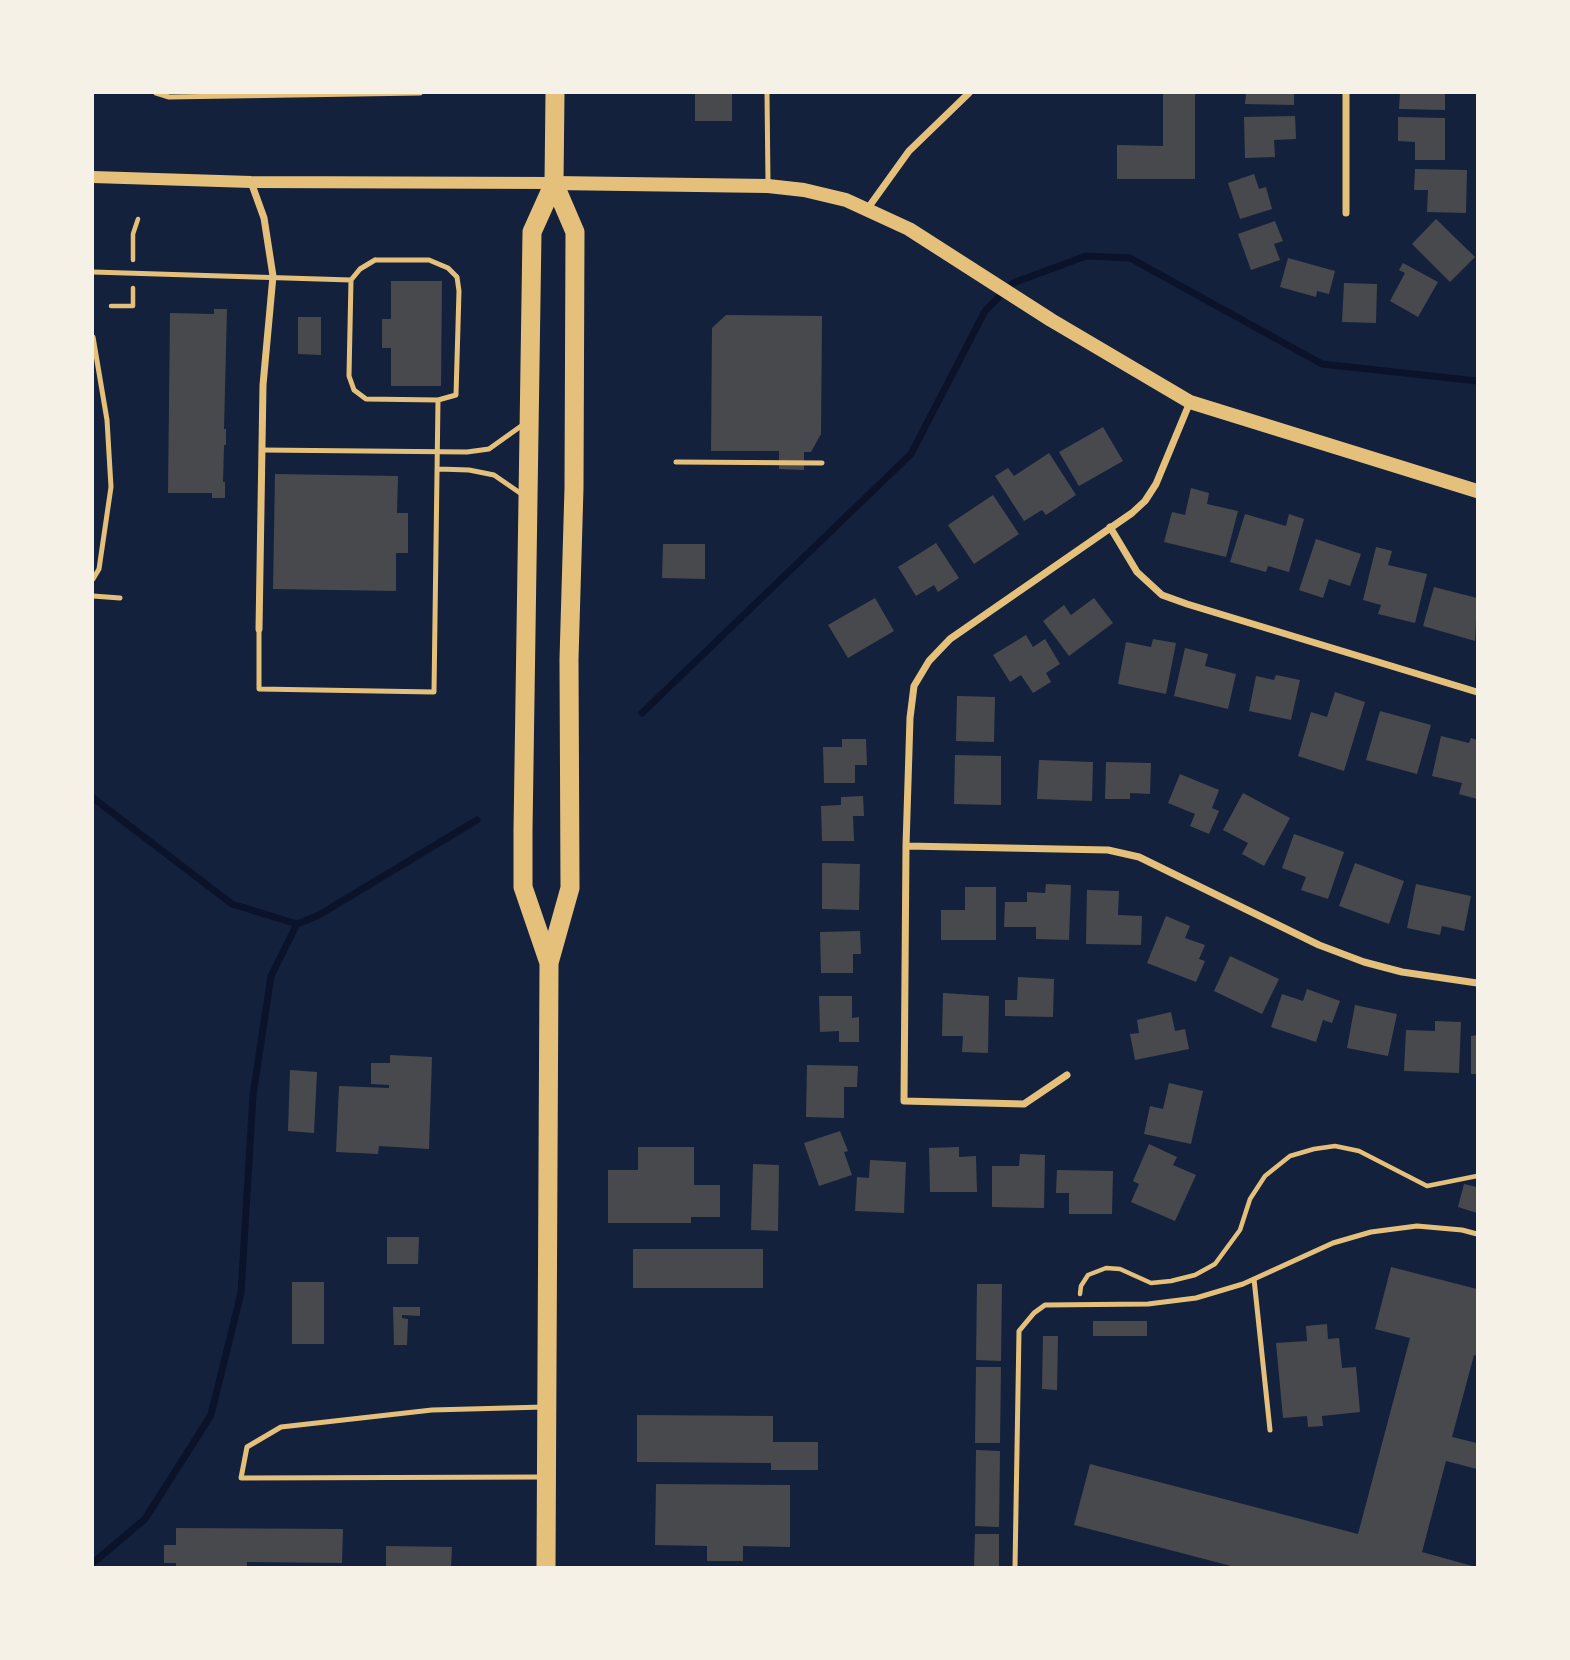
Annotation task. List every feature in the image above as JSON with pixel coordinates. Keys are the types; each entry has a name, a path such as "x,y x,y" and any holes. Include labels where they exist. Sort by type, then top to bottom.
{"highway":[{"path":"549,963 523,887 532,232 554,183 555,93"},
{"path":"546,1567 549,963 570,888 569,659 575,286 575,232 554,183"}],"main road":[{"path":"554,183 768,186 846,200 909,229 1051,320 1190,402 1477,491"}],"street":[{"path":"868,208 909,151 969,93"},
{"path":"1346,93 1346,213"},
{"path":"93,177 251,182 554,183"},
{"path":"251,182 264,218 273,276 263,385 259,629"},
{"path":"1067,1074 1024,1104 904,1101 906,846 910,718 914,686 921,673 950,639 1132,513 1156,484 1190,402"},
{"path":"1110,527 1137,572 1162,595 1477,692"},
{"path":"906,846 1108,849 1151,861 1319,946 1402,972 1477,983"}],"lane":[{"path":"156,93 169,97 420,93"},
{"path":"767,93 768,186"},
{"path":"375,260 429,260 448,268 457,277 459,291 456,395 438,400 366,399 354,390 349,376 351,280 360,269 375,260"},
{"path":"93,272 351,280"},
{"path":"93,337 107,419 111,487 99,569 93,579"},
{"path":"259,629 259,689 434,692 438,400"},
{"path":"262,450 438,452 489,449 529,420"},
{"path":"676,461 822,463"},
{"path":"439,469 469,470 494,475 527,498"},
{"path":"93,596 120,598"},
{"path":"1015,1567 1019,1331 1025,1321 1045,1305 1148,1304 1196,1298 1254,1279 1333,1243 1371,1231 1417,1226 1477,1234"},
{"path":"1254,1279 1270,1430"},
{"path":"547,1407 432,1410 281,1427 247,1447 241,1478 547,1477"}],"path":[{"path":"133,260 133,234 138,219"},
{"path":"111,306 133,306 133,288"},
{"path":"1079,1305 1081,1286 1088,1275 1107,1268 1120,1269 1151,1283 1195,1275 1215,1264 1240,1230 1250,1199 1265,1176 1290,1156 1335,1146 1359,1151 1427,1186 1477,1176"}],"building":[{"path":"695,93 732,93 732,121 695,121"},
{"path":"1163,93 1195,93 1195,179 1117,179 1117,145 1163,146"},
{"path":"1246,93 1294,93 1294,105 1245,104"},
{"path":"1400,93 1445,93 1445,110 1399,109"},
{"path":"1295,116 1296,139 1274,140 1275,157 1245,158 1244,117"},
{"path":"1398,117 1445,118 1445,160 1415,160 1415,142 1398,141"},
{"path":"1415,169 1467,170 1466,213 1427,212 1428,190 1414,190"},
{"path":"1254,174 1259,189 1266,187 1272,209 1240,219 1228,183"},
{"path":"1436,219 1475,257 1450,282 1412,244"},
{"path":"1275,221 1283,241 1274,244 1280,260 1251,270 1238,234"},
{"path":"1288,258 1335,271 1329,294 1317,291 1316,297 1280,287"},
{"path":"1403,263 1438,282 1418,317 1390,301 1405,273 1399,270"},
{"path":"391,281 442,281 441,386 391,386 391,348 382,348 382,319 391,319"},
{"path":"1344,283 1377,284 1376,323 1342,322"},
{"path":"214,309 227,309 224,429 226,445 223,482 225,498 212,498 212,493 168,493 170,313 214,314"},
{"path":"726,315 822,316 821,434 811,452 804,452 804,470 779,469 779,451 711,451 712,328"},
{"path":"298,317 321,317 321,355 298,354"},
{"path":"1103,427 1123,461 1079,486 1059,452"},
{"path":"1049,453 1076,495 1046,515 1042,510 1024,521 995,476 1008,468 1014,476"},
{"path":"275,474 398,476 397,513 408,513 408,553 396,553 396,591 273,589"},
{"path":"1191,488 1209,493 1207,504 1238,511 1226,557 1164,542 1172,512 1185,515"},
{"path":"993,495 1019,534 974,564 948,525"},
{"path":"1245,514 1286,526 1289,514 1304,519 1289,572 1268,566 1266,572 1230,562"},
{"path":"1316,539 1361,554 1350,586 1329,579 1323,598 1299,590"},
{"path":"936,543 959,578 938,592 934,585 916,596 898,567"},
{"path":"663,544 705,544 705,579 662,578"},
{"path":"1376,547 1392,551 1388,565 1427,574 1415,623 1378,614 1381,605 1363,600"},
{"path":"1434,587 1477,598 1475,641 1423,626"},
{"path":"875,598 894,631 848,658 828,625"},
{"path":"1094,598 1113,623 1069,656 1043,621 1064,605 1071,615"},
{"path":"1026,635 1033,647 1045,639 1060,664 1046,673 1051,682 1033,693 1021,675 1010,682 993,655"},
{"path":"1153,639 1176,643 1166,694 1118,684 1126,642 1151,647"},
{"path":"1185,648 1208,654 1205,666 1236,674 1228,709 1174,696"},
{"path":"1276,675 1300,680 1291,720 1249,711 1256,676 1274,680"},
{"path":"1335,692 1365,702 1344,771 1298,756 1311,712 1327,717"},
{"path":"957,696 995,697 994,742 956,741"},
{"path":"1380,711 1431,725 1417,774 1366,760"},
{"path":"1441,736 1469,743 1471,738 1477,740 1477,799 1459,794 1462,783 1432,776"},
{"path":"842,739 866,739 867,765 855,765 855,783 824,783 823,747 842,747"},
{"path":"955,755 1001,756 1001,805 954,804"},
{"path":"1039,760 1093,762 1092,801 1037,799"},
{"path":"1106,762 1151,763 1150,794 1130,793 1130,799 1105,799"},
{"path":"1180,774 1219,790 1212,808 1219,811 1209,834 1190,826 1195,814 1168,803"},
{"path":"1243,793 1290,818 1264,866 1242,854 1248,843 1223,830"},
{"path":"863,796 864,816 853,816 854,841 822,841 821,806 841,805 841,797"},
{"path":"1294,834 1344,852 1328,899 1301,890 1306,877 1282,868"},
{"path":"822,863 860,864 859,910 822,909"},
{"path":"1355,863 1404,881 1389,924 1339,906"},
{"path":"1046,884 1071,885 1069,940 1036,939 1036,927 1004,927 1005,902 1027,902 1027,892 1045,893"},
{"path":"1416,884 1471,896 1464,931 1442,926 1440,935 1407,928"},
{"path":"965,887 996,887 996,940 941,940 941,910 965,910"},
{"path":"1087,890 1119,891 1118,915 1142,916 1141,945 1086,944"},
{"path":"1166,916 1190,926 1185,938 1205,945 1199,959 1205,961 1196,982 1147,963"},
{"path":"860,931 861,954 853,954 853,973 821,973 820,932"},
{"path":"1230,956 1279,979 1262,1014 1214,991"},
{"path":"1018,977 1054,979 1053,1017 1005,1016 1005,1000 1017,1000"},
{"path":"1307,989 1340,1001 1332,1023 1323,1020 1316,1042 1271,1027 1282,994 1303,1001"},
{"path":"943,993 989,996 988,1053 962,1052 963,1036 942,1036"},
{"path":"819,996 852,996 852,1018 859,1017 859,1042 839,1042 839,1031 820,1032"},
{"path":"1355,1005 1397,1014 1388,1056 1347,1048"},
{"path":"1171,1012 1175,1031 1185,1029 1189,1049 1135,1060 1130,1034 1139,1033 1137,1020"},
{"path":"1435,1021 1461,1022 1459,1073 1404,1071 1406,1030 1435,1031"},
{"path":"1477,1035 1477,1074 1471,1074 1471,1036"},
{"path":"390,1055 432,1057 429,1149 379,1146 378,1154 336,1152 339,1086 389,1088 389,1085 371,1084 371,1063 390,1063"},
{"path":"807,1065 858,1066 857,1087 844,1087 844,1118 806,1117"},
{"path":"290,1070 317,1072 314,1133 288,1131"},
{"path":"1169,1083 1203,1091 1191,1144 1144,1134 1150,1106 1163,1109"},
{"path":"840,1131 848,1151 844,1152 852,1175 819,1186 804,1143"},
{"path":"1149,1144 1177,1157 1173,1165 1196,1175 1175,1221 1131,1202 1139,1184 1133,1181"},
{"path":"638,1147 694,1147 694,1185 720,1185 720,1217 691,1217 691,1223 608,1223 608,1170 638,1170"},
{"path":"959,1147 959,1157 976,1156 977,1192 930,1192 929,1148"},
{"path":"1020,1154 1045,1155 1044,1208 992,1207 992,1166 1019,1166"},
{"path":"870,1160 906,1162 904,1213 855,1211 857,1177 869,1178"},
{"path":"753,1164 779,1165 778,1231 751,1230"},
{"path":"1057,1170 1113,1171 1112,1214 1069,1214 1069,1193 1056,1193"},
{"path":"1464,1184 1477,1187 1477,1213 1458,1207"},
{"path":"387,1237 419,1237 418,1264 387,1264"},
{"path":"633,1249 763,1249 763,1288 633,1288"},
{"path":"1391,1267 1477,1289 1477,1356 1474,1355 1452,1437 1477,1443 1477,1469 1446,1461 1422,1552 1476,1567 1235,1567 1074,1525 1090,1464 1358,1534 1410,1338 1375,1329"},
{"path":"292,1282 324,1282 324,1344 292,1344"},
{"path":"977,1284 1002,1284 1001,1361 976,1360"},
{"path":"393,1307 420,1307 420,1316 402,1315 402,1318 408,1319 407,1345 394,1345"},
{"path":"1093,1321 1147,1321 1147,1336 1093,1336"},
{"path":"1327,1324 1328,1339 1339,1338 1342,1368 1356,1367 1360,1412 1322,1416 1323,1426 1308,1427 1307,1416 1283,1418 1276,1343 1307,1341 1306,1326"},
{"path":"1043,1336 1058,1336 1057,1390 1042,1389"},
{"path":"976,1367 1001,1367 1000,1443 975,1443"},
{"path":"637,1415 773,1416 773,1442 818,1442 818,1470 771,1470 771,1463 637,1462"},
{"path":"976,1450 1000,1451 999,1527 975,1526"},
{"path":"656,1484 790,1485 790,1547 743,1546 743,1561 707,1561 707,1546 655,1545"},
{"path":"176,1528 343,1529 342,1563 247,1562 247,1567 176,1567 176,1563 164,1563 164,1545 176,1545"},
{"path":"975,1534 999,1534 999,1567 974,1567"},
{"path":"386,1546 452,1547 451,1567 386,1567"}],"waterway":[{"path":"642,713 911,454 985,311 1013,283 1086,256 1130,258 1322,364 1477,381"},
{"path":"93,798 232,904 297,924 319,915 477,820"},
{"path":"93,1563 145,1519 211,1415 241,1293 253,1095 271,976 297,924"}]}
